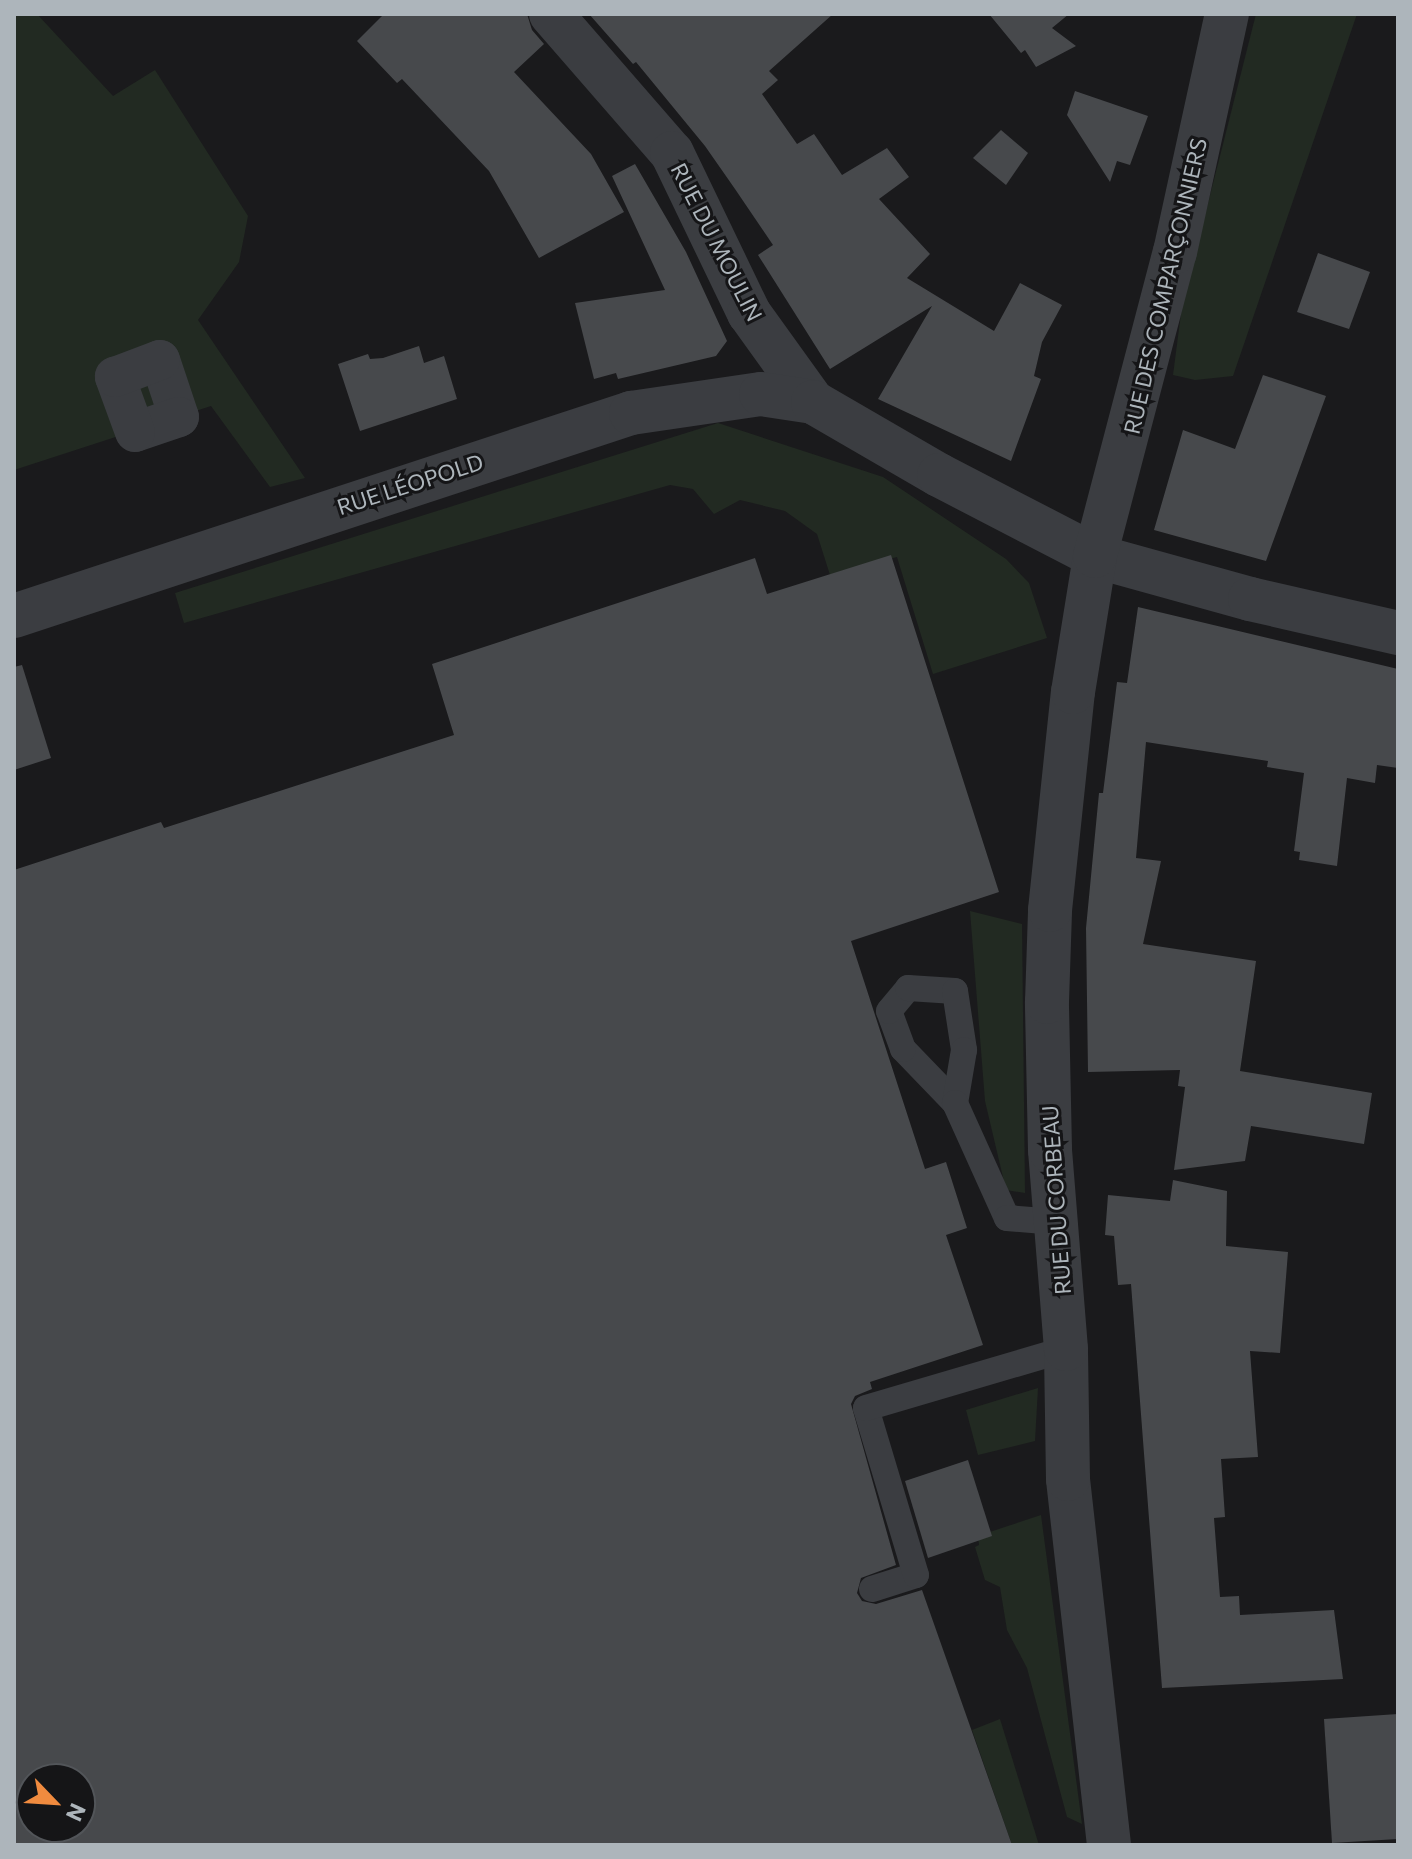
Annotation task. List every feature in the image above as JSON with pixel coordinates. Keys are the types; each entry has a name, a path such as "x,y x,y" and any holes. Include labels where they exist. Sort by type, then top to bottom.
{"street":[{"name":"RUE DU MOULIN","path":"551,14 672,153 749,313 813,402"},
{"name":"RUE DES COMPARÇONNIERS","path":"1095,556 1175,252 1227,14"},
{"name":"RUE LÉOPOLD","path":"14,616 631,413 761,394 813,402"},
{"path":"813,402 939,475 1095,556 1250,599 1398,633"},
{"name":"RUE DU CORBEAU","path":"1095,556 1073,692 1050,910 1047,1016 1050,1150 1066,1349 1068,1479 1109,1845"}],"lane":[{"path":"955,1103 1007,1218 1056,1222"},
{"path":"872,1589 916,1575 866,1408 1066,1349"}],"shaded area":[{"path":"14,14 37,14 113,96 155,70 248,216 239,262 198,320 305,478 270,487 211,406 14,470"},
{"path":"1256,14 1357,14 1233,376 1195,380 1173,375 1182,306"},
{"path":"718,423 883,477 1006,559 1029,583 1047,638 933,674 897,557 830,575 817,534 785,511 740,500 714,514 693,489 670,485 184,623 175,593"},
{"path":"970,911 1022,924 1025,1193 1006,1190 985,1101"},
{"path":"1038,1388 1035,1441 978,1455 966,1410"},
{"path":"1041,1515 1082,1824 1067,1817 1027,1668 1007,1630 1000,1587 985,1580 975,1547 979,1545 978,1536"},
{"path":"1000,1719 1039,1845 1012,1845 972,1730"}],"building":[{"path":"384,14 527,14 532,30 544,44 514,72 591,154 624,212 539,258 489,171 402,79 397,83 357,41"},
{"path":"589,14 833,14 769,71 778,80 762,94 797,144 814,134 842,175 887,148 909,177 879,199 930,254 907,278 994,331 1020,283 1062,305 1042,342 1034,376 1041,379 1011,461 878,399 932,306 830,369 758,255 773,245 735,189 705,146 636,62 633,64"},
{"path":"989,14 1069,14 1052,28 1076,46 1036,67 1025,50 1021,53"},
{"path":"1075,91 1148,116 1130,165 1117,161 1110,182 1067,115"},
{"path":"1001,130 1028,153 1006,185 973,158"},
{"path":"635,164 686,252 727,341 716,356 618,379 616,373 594,379 575,303 665,290 612,176"},
{"path":"1318,253 1370,272 1349,329 1297,312"},
{"path":"419,346 424,363 444,356 457,399 360,431 338,364 368,354 370,359 383,358"},
{"path":"1263,375 1326,396 1266,561 1154,530 1183,430 1235,449"},
{"path":"891,555 999,892 851,941 925,1169 946,1162 967,1228 946,1235 983,1345 870,1382 872,1389 855,1396 851,1404 896,1565 861,1578 857,1593 862,1601 876,1604 922,1590 1012,1845 14,1845 14,870 161,822 164,828 454,735 432,664 755,558 767,594"},
{"path":"1138,607 1398,669 1398,768 1377,765 1375,783 1347,778 1337,866 1299,860 1300,852 1294,851 1304,773 1267,767 1268,761 1146,742 1136,858 1161,861 1143,944 1256,961 1240,1071 1372,1093 1364,1144 1251,1126 1245,1161 1174,1170 1185,1087 1178,1086 1180,1070 1088,1072 1086,928 1099,793 1103,793 1117,682 1127,683"},
{"path":"22,665 51,758 14,770 14,667"},
{"path":"1173,1180 1227,1191 1226,1246 1288,1252 1280,1353 1250,1351 1258,1457 1221,1459 1225,1517 1214,1518 1220,1597 1239,1596 1240,1615 1334,1610 1343,1679 1162,1688 1131,1284 1118,1285 1114,1236 1105,1235 1108,1195 1170,1201"},
{"path":"968,1460 992,1536 928,1558 905,1481"},
{"path":"1398,1714 1398,1839 1332,1843 1324,1719"}]}
